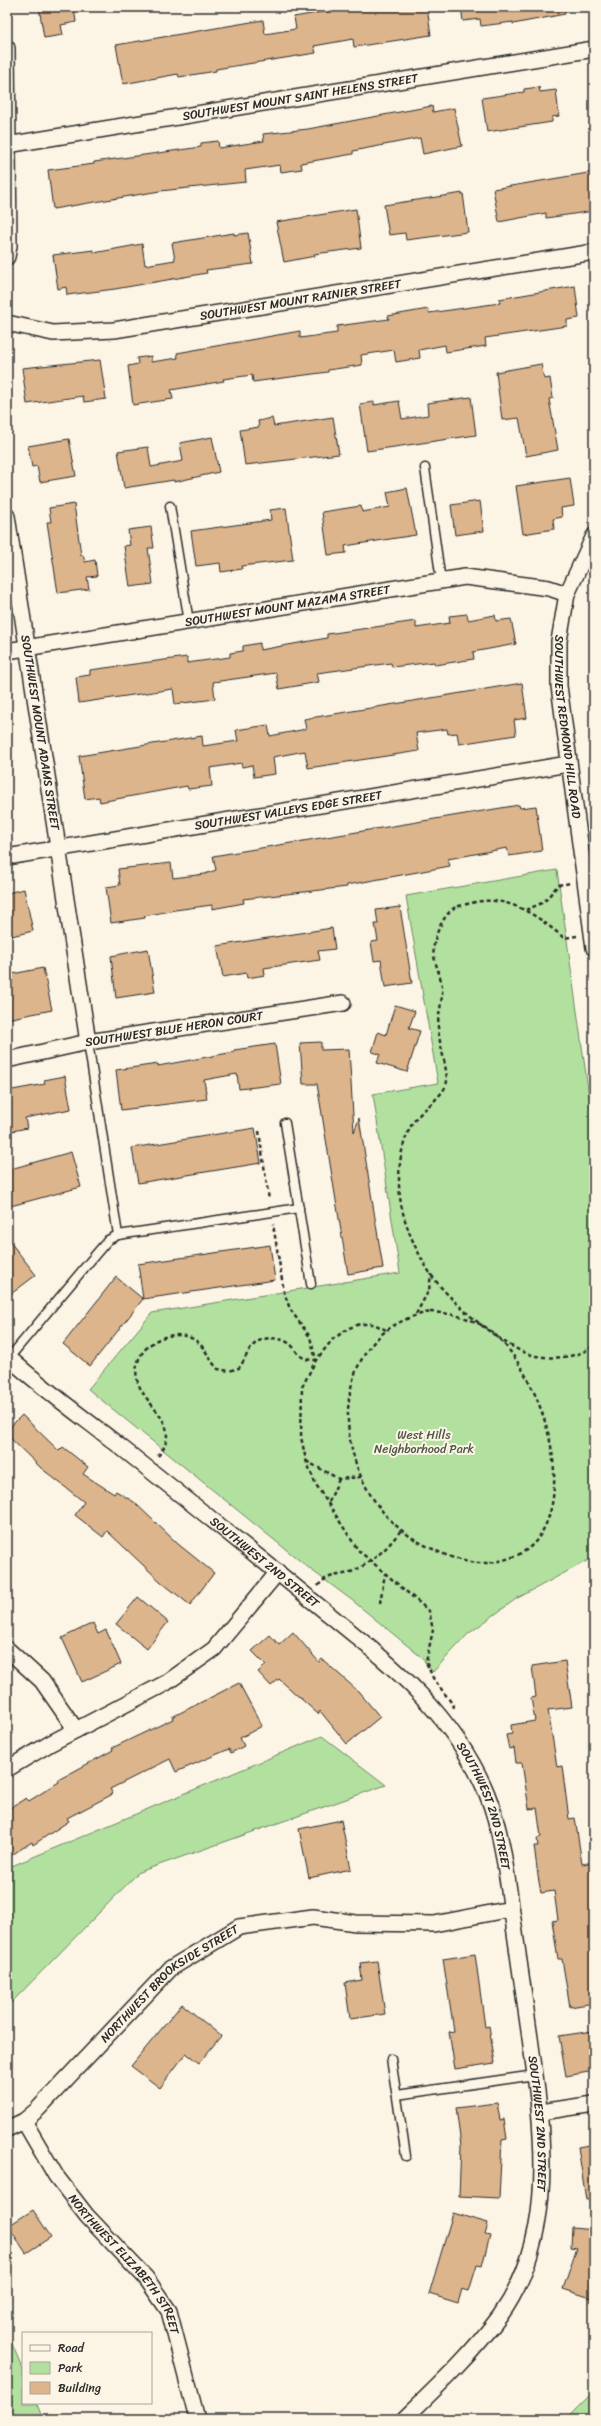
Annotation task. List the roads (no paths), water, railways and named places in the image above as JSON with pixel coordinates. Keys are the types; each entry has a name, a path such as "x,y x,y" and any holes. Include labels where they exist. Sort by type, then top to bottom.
{"street":[{"path":"7,48 9,246 7,257"},
{"name":"SOUTHWEST MOUNT SAINT HELENS STREET","path":"8,145 594,49"},
{"name":"SOUTHWEST MOUNT RAINIER STREET","path":"7,323 53,333 114,330 594,252"},
{"name":"SOUTHWEST MOUNT ADAMS STREET","path":"7,516 88,1042"},
{"name":"SOUTHWEST REDMOND HILL ROAD","path":"593,941 568,764 559,686 559,641 567,594 594,536"},
{"name":"SOUTHWEST MOUNT MAZAMA STREET","path":"7,651 465,578 496,580 548,588 567,594"},
{"name":"SOUTHWEST VALLEYS EDGE STREET","path":"7,857 58,847 568,764"},
{"name":"SOUTHWEST BLUE HERON COURT","path":"7,1060 88,1042 343,1002"},
{"name":"SOUTHWEST 2ND STREET","path":"8,1357 278,1572 395,1669 424,1696 445,1720 469,1756 488,1797 504,1862 512,1909 541,2112 544,2168 536,2229 530,2253 517,2285 496,2321 455,2369 404,2419"},
{"path":"7,1769 76,1730 166,1683 214,1649 278,1572"},
{"path":"7,1650 42,1681 76,1730"},
{"name":"NORTHWEST BROOKSIDE STREET","path":"7,2130 24,2121 172,1968 239,1927 313,1918 356,1923 434,1924 512,1909"},
{"path":"541,2112 594,2104"},
{"name":"NORTHWEST ELIZABETH STREET","path":"24,2121 56,2176 87,2216 146,2278 169,2311 197,2419"}],"lane":[{"path":"425,468 441,581"},
{"path":"170,506 189,622"},
{"path":"88,1042 118,1235"},
{"path":"285,1123 311,1284"},
{"path":"8,1357 108,1240 118,1235 298,1208"},
{"path":"391,2059 406,2156"},
{"path":"397,2095 535,2075"}],"park label":[{"name":"West Hills Neighborhood Park","path":"424,1442"}]}
